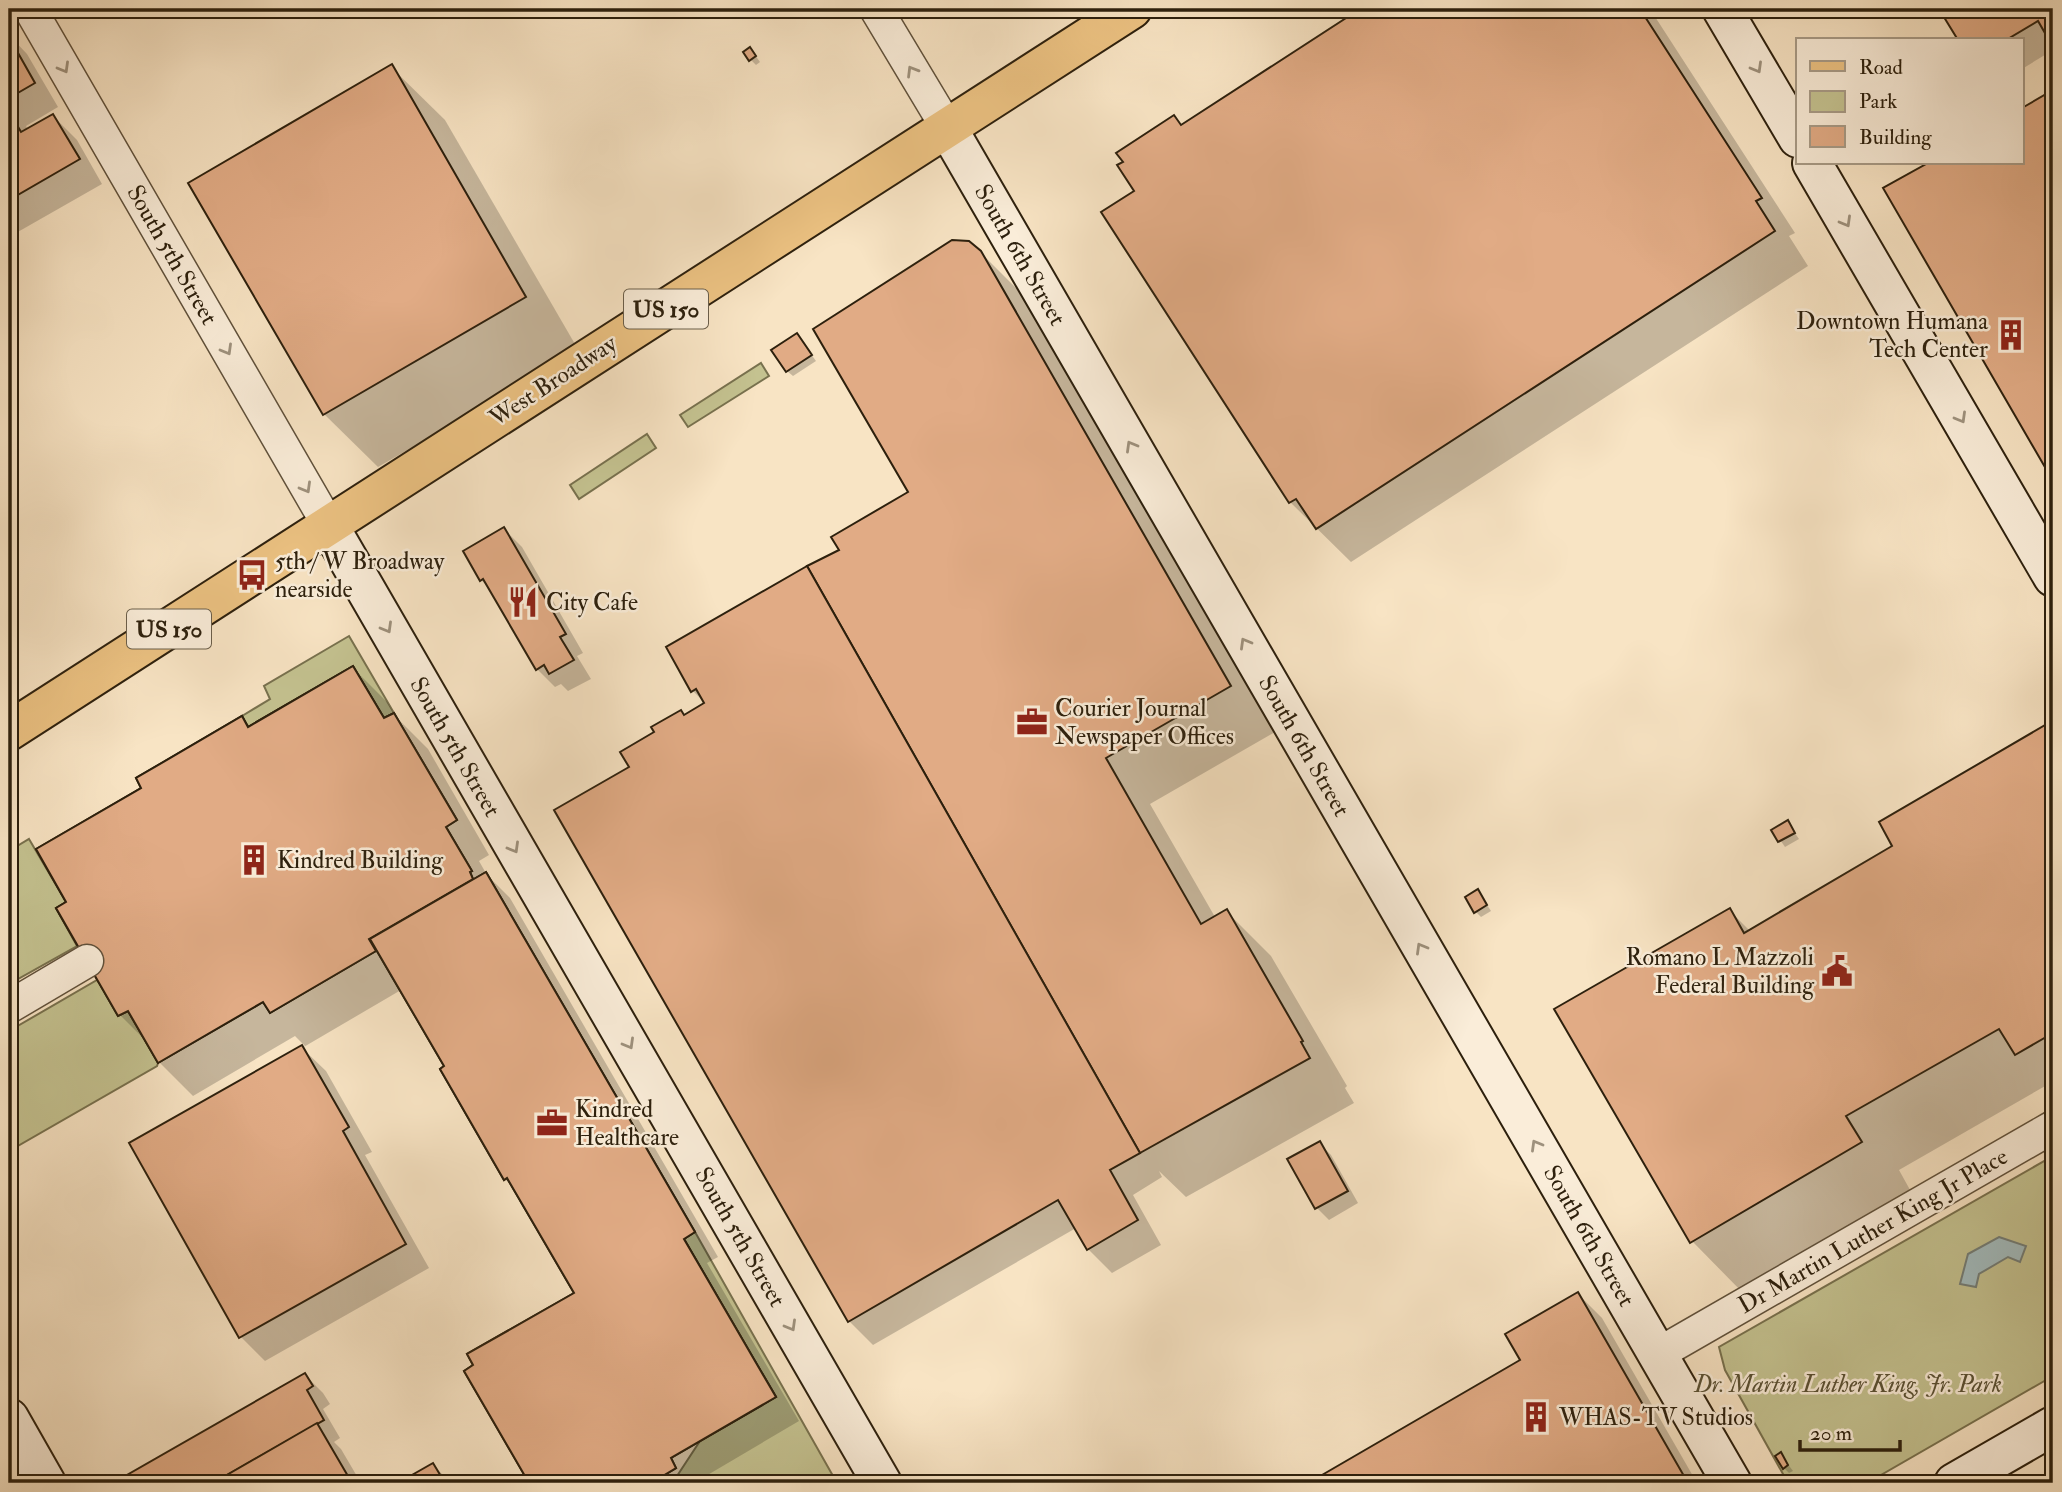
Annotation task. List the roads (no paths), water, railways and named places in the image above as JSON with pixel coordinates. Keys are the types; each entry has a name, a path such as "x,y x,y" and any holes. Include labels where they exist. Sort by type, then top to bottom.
{"main road":[{"name":"West Broadway","path":"9,731 1132,9"}],"street":[{"name":"South 5th Street","path":"30,9 882,1483"},
{"name":"South 6th Street","path":"876,9 1732,1483"},
{"path":"1722,9 1796,135"},
{"path":"1813,164 2053,577"},
{"path":"9,1007 87,961"},
{"name":"Dr Martin Luther King Jr Place","path":"1658,1354 2053,1127"},
{"path":"9,1418 46,1483"},
{"path":"1954,1483 2053,1426"}],"water":[{"path":"1999,1237 2026,1246 2020,1262 2008,1257 1979,1274 1976,1287 1960,1284 1968,1254"}],"place":[{"name":"Downtown Humana Tech Center","path":"2011,335"},
{"name":"5th / W Broadway nearside","path":"252,575"},
{"name":"City Cafe","path":"523,602"},
{"name":"Courier Journal Newspaper Offices","path":"1032,722"},
{"name":"Kindred Building","path":"254,860"},
{"name":"Romano L Mazzoli Federal Building","path":"1837,971"},
{"name":"Kindred Healthcare","path":"552,1123"},
{"name":"WHAS-TV Studios","path":"1536,1417"}],"park label":[{"name":"Dr. Martin Luther King, Jr. Park","path":"1848,1384"}]}
